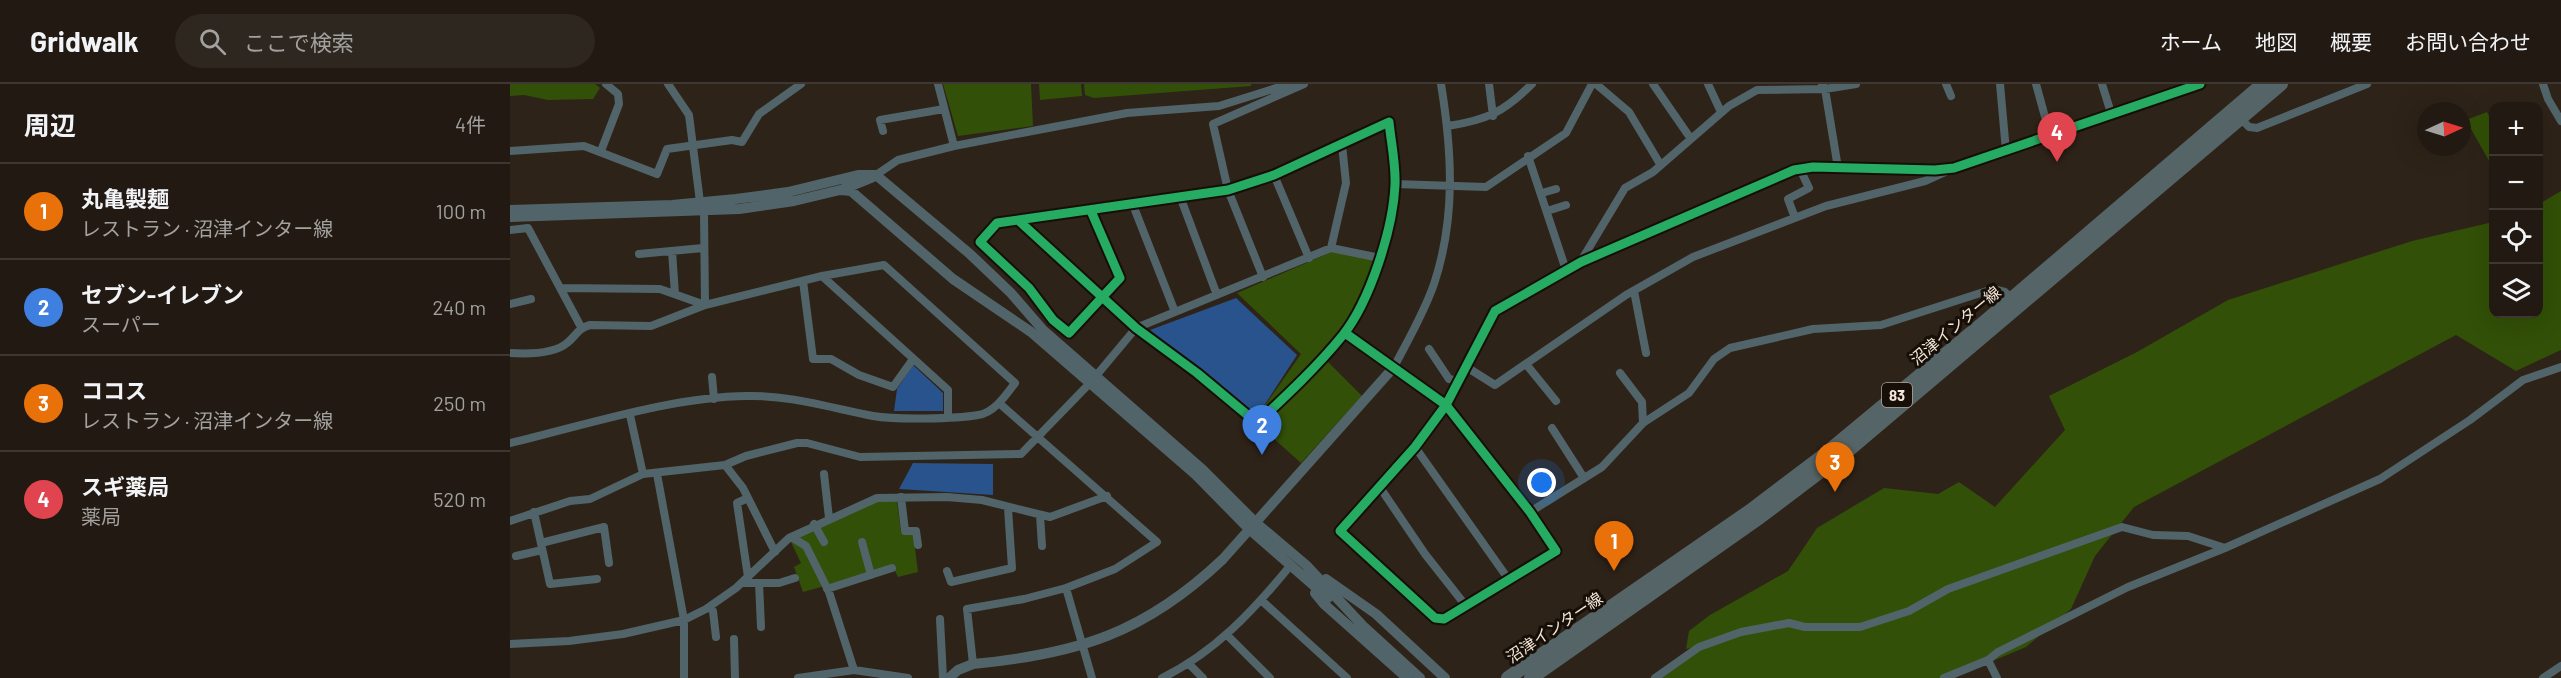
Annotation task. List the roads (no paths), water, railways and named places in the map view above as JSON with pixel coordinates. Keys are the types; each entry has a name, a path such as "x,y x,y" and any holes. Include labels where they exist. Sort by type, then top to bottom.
{"main road":[{"name":"沼津インター線","path":"2237,116 2263,84"},
{"name":"沼津インター線","path":"1531,678 1822,471 2015,302 2237,116 2281,84"},
{"name":"沼津インター線","path":"1508,678 1750,511 2015,302"}],"street":[{"path":"601,151 619,104 618,94 606,84"},
{"path":"668,84 689,115 702,207 705,305"},
{"path":"510,151 566,146 601,151 657,174 667,149 732,140 742,142 759,114 801,84"},
{"path":"938,84 954,146"},
{"path":"510,210 772,205 840,190 876,175 898,160 954,146 1127,113 1219,106 1289,84"},
{"path":"1263,277 1228,190 1213,124 1304,84"},
{"path":"949,678 958,669 973,664 1081,645 1135,625 1166,607 1193,587 1252,526 1394,367 1434,284 1447,233 1451,186 1448,126 1441,84"},
{"path":"1489,84 1493,116"},
{"path":"1448,126 1493,116 1514,102 1532,84"},
{"path":"1395,184 1486,187 1528,156 1566,133 1594,84 1629,112 1660,164"},
{"path":"1653,84 1691,139"},
{"path":"1708,84 1721,112"},
{"path":"1581,262 1625,188 1660,164 1721,112 1755,87 1856,84"},
{"path":"1946,84 1951,96"},
{"path":"2000,84 2006,151"},
{"path":"2036,84 2050,135"},
{"path":"2102,84 2111,113"},
{"path":"1468,369 1495,385 1634,291 1693,257 1826,206 1925,181 1954,168 2200,84"},
{"path":"2237,116 2248,127 2257,128 2367,84"},
{"path":"2543,84 2548,99 2561,121"},
{"path":"1823,86 1838,168"},
{"path":"883,131 880,120 944,110"},
{"path":"1018,220 1103,296 1136,328 1197,373 1257,423 1312,370 1345,333 1370,285 1388,232 1395,184 1389,122 1342,146 1274,175 1228,190 1181,199 1018,220 997,223 980,242 1029,288 1065,332 1069,333 1103,296 1120,278 1091,211"},
{"path":"1331,248 1346,183 1342,146"},
{"path":"1528,156 1566,270"},
{"path":"1345,333 1446,405 1530,512 1556,551 1444,619 1435,618 1340,531 1415,447 1446,405 1468,369 1495,310 1581,262 1774,177 1800,169 1935,170 1954,168"},
{"path":"1795,218 1788,199 1809,188 1800,169"},
{"path":"510,217 702,207 788,192 858,175 876,175 970,254 1010,292 1043,330 1093,380 1298,567 1332,602 1363,626 1420,678"},
{"path":"1274,175 1310,258"},
{"path":"1542,193 1556,189"},
{"path":"840,190 857,195 953,279 1031,332 1093,380"},
{"path":"1181,199 1217,296"},
{"path":"1133,205 1175,312"},
{"path":"1547,211 1566,205"},
{"path":"510,230 528,228 581,327"},
{"path":"639,254 703,248"},
{"path":"510,521 570,501 590,499 643,474 725,465 746,456 797,443 807,443 860,457 1021,454 1093,380 1136,328 1331,248 1380,258"},
{"path":"672,251 675,294"},
{"path":"510,353 556,349 566,344 581,327 590,325 651,326 705,305 822,276 884,265 1015,383 999,403 982,415 876,417 805,400 771,396 714,399 653,406 630,415 510,443"},
{"path":"822,276 948,390 948,417"},
{"path":"802,281 813,359 831,359 859,375 893,387 913,359"},
{"path":"561,288 660,288 705,305"},
{"path":"1530,512 1602,467 1643,423 1689,393 1714,359 1730,348 1813,329 1881,325 1994,289 2000,289 2015,302"},
{"path":"1634,291 1646,353"},
{"path":"510,304 531,299"},
{"path":"1429,349 1449,379 1460,381"},
{"path":"1526,364 1556,401"},
{"path":"1944,678 1988,660 1998,652 2128,587 2225,548 2380,479 2470,420 2523,380 2561,367"},
{"path":"1620,373 1642,402 1643,423"},
{"path":"712,377 714,399"},
{"path":"973,664 967,609 1024,599 1066,588 1115,569 1157,542 999,403"},
{"path":"630,415 643,474"},
{"path":"1552,428 1584,478"},
{"path":"1415,447 1509,580"},
{"path":"725,465 748,498 775,552"},
{"path":"657,474 684,620 684,678"},
{"path":"824,474 829,518"},
{"path":"1380,486 1425,554 1466,606"},
{"path":"510,645 623,634 684,620 709,607 745,580 791,537 814,524 877,498 982,500 1050,517 1107,496"},
{"path":"901,497 904,531 916,531 918,545"},
{"path":"745,580 738,502 748,498"},
{"path":"947,571 951,582 1012,568 1008,508"},
{"path":"534,512 550,584 597,579"},
{"path":"1040,515 1042,546"},
{"path":"814,524 824,542"},
{"path":"1252,526 1298,567 1378,613 1445,678"},
{"path":"1655,678 1699,647 1741,632 1789,622 1805,627 1860,627 1909,611 1948,589 2122,527 2153,535 2188,536 2225,548"},
{"path":"516,555 604,528 609,563"},
{"path":"791,537 806,546 827,589 854,670"},
{"path":"862,542 871,575"},
{"path":"1162,678 1189,664 1227,635 1298,567"},
{"path":"1298,567 1324,604 1407,678"},
{"path":"827,589 892,568"},
{"path":"745,580 779,583 795,578"},
{"path":"759,583 761,627"},
{"path":"1066,588 1092,678"},
{"path":"1261,600 1347,678"},
{"path":"709,607 713,611 716,637"},
{"path":"940,619 943,678"},
{"path":"1227,635 1270,678"},
{"path":"734,639 735,678"},
{"path":"1988,660 1996,678"},
{"path":"1189,664 1203,678"},
{"path":"2543,678 2561,666"},
{"path":"798,678 854,670 908,678"}],"water":[{"path":"1236,298 1297,355 1256,418 1150,330"},
{"path":"913,365 943,393 943,411 894,411 897,389"},
{"path":"913,463 993,464 993,495 899,489"}],"place":[{"name":"スギ薬局","path":"2057,162"},
{"name":"セブン-イレブン","path":"1262,455"},
{"name":"ココス","path":"1835,492"},
{"name":"丸亀製麺","path":"1614,571"}]}
